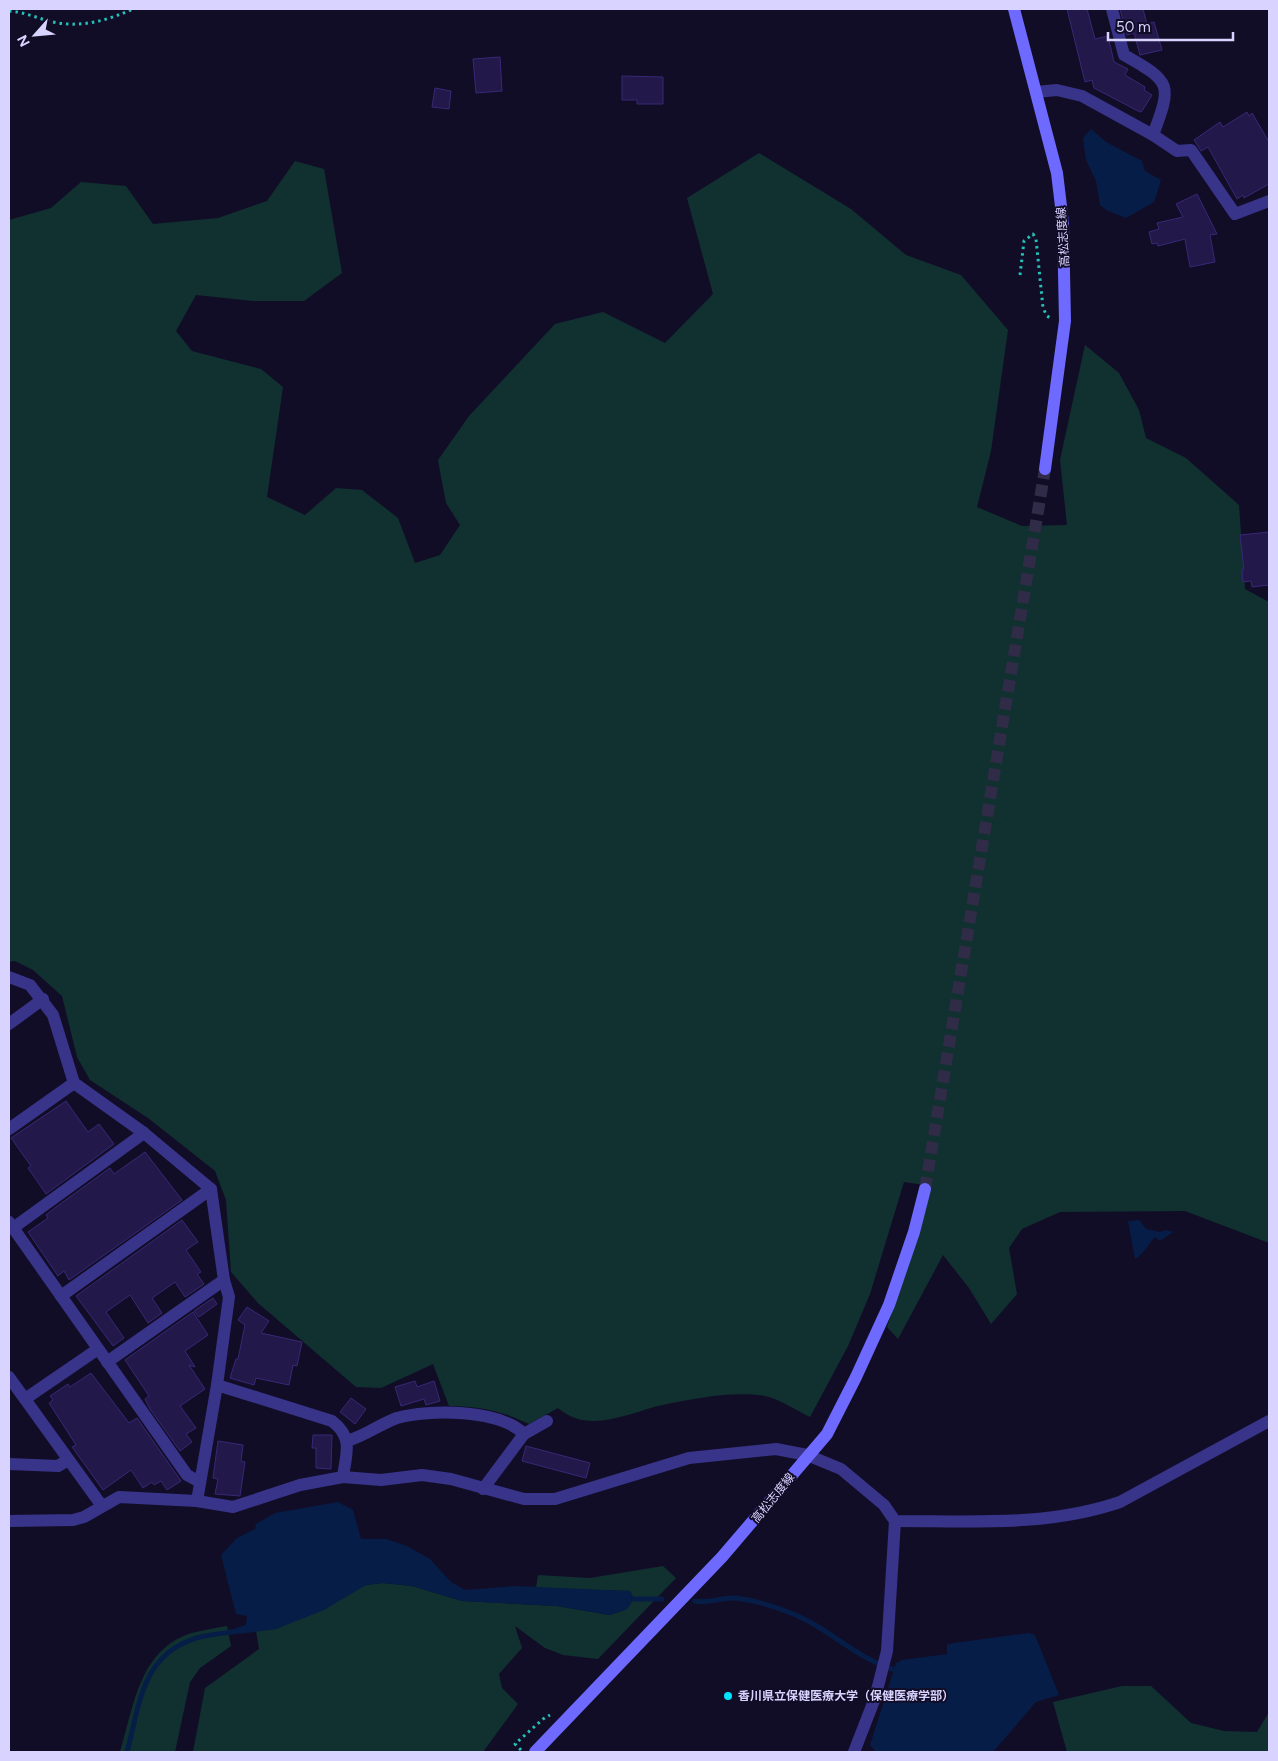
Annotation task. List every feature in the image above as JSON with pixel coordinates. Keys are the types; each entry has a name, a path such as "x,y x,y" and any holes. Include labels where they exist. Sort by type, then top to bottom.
{"main road":[{"name":"高松志度線","path":"1014,9 1057,173 1063,223 1066,277 1065,321 1045,469"},
{"name":"高松志度線","path":"535,1752 722,1558 774,1499 807,1455 827,1434 885,1314 914,1232 925,1188"}],"street":[{"path":"1112,9 1124,55 1156,73 1164,84 1166,100 1153,135"},
{"path":"1036,92 1057,90 1082,96 1153,135 1177,151 1191,150 1235,214 1269,201"},
{"path":"9,976 30,985 54,1015 74,1083 144,1133 211,1189 224,1280 229,1297 217,1385 197,1501"},
{"path":"9,1024 43,1000"},
{"path":"9,1129 74,1083"},
{"path":"144,1133 11,1225 187,1475 200,1482"},
{"path":"61,1296 211,1189"},
{"path":"107,1362 224,1280"},
{"path":"25,1400 98,1349"},
{"path":"9,1377 102,1506"},
{"path":"217,1385 332,1421 343,1430 347,1441 343,1477"},
{"path":"347,1441 394,1419 411,1414 449,1413 489,1416 519,1429 524,1434"},
{"path":"483,1489 524,1434 547,1421"},
{"path":"895,1521 1028,1521 1099,1509 1120,1502 1269,1421"},
{"path":"9,1521 73,1520 84,1517 119,1497 197,1501 233,1507 300,1485 343,1477 381,1480 422,1475 451,1479 524,1499 555,1499 689,1458 776,1449 807,1455 841,1469 884,1505 895,1521 887,1651 875,1698 854,1752"},
{"path":"9,1464 58,1466 68,1460"}],"path":[{"path":"9,11 58,23 84,25 111,18 133,9"},
{"path":"1020,275 1024,241 1033,234 1036,239 1043,308 1047,316 1052,319"},
{"path":"524,1752 515,1744 542,1719 557,1711"}],"green space":[{"path":"759,153 851,209 906,255 961,275 1008,330 991,451 977,507 1022,526 1067,525 1060,460 1085,345 1119,373 1139,410 1146,438 1186,458 1239,505 1245,589 1269,602 1269,1243 1185,1211 1060,1212 1022,1229 1009,1248 1017,1294 991,1324 969,1288 943,1255 898,1339 887,1327 919,1233 931,1186 904,1182 870,1294 848,1346 810,1417 782,1402 765,1396 741,1394 679,1402 597,1421 583,1420 570,1416 558,1408 529,1424 509,1415 490,1410 449,1406 433,1364 381,1388 356,1387 258,1303 231,1272 226,1200 215,1171 148,1118 90,1080 77,1057 62,996 33,970 15,961 9,962 9,220 51,208 81,182 126,186 153,224 218,218 267,201 295,161 324,169 342,273 304,301 253,301 196,295 176,331 192,351 261,369 283,387 267,497 305,515 336,488 362,490 398,518 415,563 440,555 460,525 446,503 438,460 469,416 555,324 603,312 665,343 713,294 687,198"},
{"path":"663,1566 676,1578 598,1659 563,1655 545,1648 515,1626 522,1648 499,1674 502,1688 518,1704 483,1752 193,1752 205,1688 259,1649 256,1631 276,1629 366,1585 383,1583 412,1586 462,1601 557,1606 610,1615 627,1609 634,1599 630,1591 536,1588 538,1575 590,1578"},
{"path":"227,1626 231,1646 200,1668 190,1682 175,1752 120,1752 141,1682 160,1652 174,1641 192,1633"},
{"path":"1122,1686 1151,1686 1191,1723 1224,1731 1257,1732 1269,1712 1269,1752 1067,1752 1053,1702"}],"water":[{"path":"1091,129 1106,142 1142,161 1145,171 1161,180 1154,202 1126,218 1108,211 1100,205 1096,181 1086,160 1083,138"},
{"path":"1139,1220 1146,1229 1173,1232 1160,1241 1155,1237 1135,1259 1128,1221"},
{"path":"338,1502 353,1510 361,1539 386,1539 407,1546 430,1559 451,1582 465,1590 515,1586 630,1591 634,1599 627,1609 610,1615 557,1606 462,1601 412,1586 383,1583 366,1585 324,1610 276,1629 238,1634 236,1628 246,1625 247,1616 236,1614 221,1555 237,1538 255,1529 256,1524 275,1513"},
{"path":"1028,1633 1035,1635 1059,1695 1036,1702 993,1752 876,1752 870,1745 896,1663 902,1660 947,1654 947,1644"}],"building":[{"path":"1067,9 1087,9 1095,39 1108,36 1114,62 1128,69 1125,75 1145,87 1144,90 1152,95 1142,111 1140,112 1094,88 1092,80 1085,82"},
{"path":"1120,9 1143,9 1147,24 1154,22 1162,50 1140,55 1134,33 1127,35"},
{"path":"500,57 502,91 476,93 473,59"},
{"path":"622,76 663,77 663,104 637,104 637,100 622,100"},
{"path":"435,88 451,91 449,109 432,107"},
{"path":"1247,112 1249,116 1252,113 1269,142 1269,184 1244,198 1243,195 1237,199 1208,147 1201,151 1194,140 1220,122 1223,127"},
{"path":"1197,194 1217,234 1210,235 1215,262 1190,267 1185,239 1158,246 1157,243 1152,244 1149,232 1159,229 1157,223 1183,217 1176,204"},
{"path":"1269,532 1269,585 1252,587 1251,581 1243,582 1242,570 1244,569 1240,535"},
{"path":"66,1101 88,1132 99,1124 114,1144 46,1194 28,1168 31,1166 11,1138"},
{"path":"145,1152 182,1200 69,1280 64,1271 58,1276 28,1232 48,1218 46,1215 56,1207 110,1168 114,1174"},
{"path":"182,1220 198,1242 186,1250 201,1272 197,1274 204,1284 185,1297 175,1282 152,1298 162,1313 148,1323 130,1295 106,1312 124,1338 113,1346 76,1296"},
{"path":"213,1298 217,1304 199,1317 194,1311"},
{"path":"247,1307 269,1321 261,1333 302,1342 297,1366 293,1365 289,1385 256,1378 254,1385 230,1378 236,1359 238,1359 245,1325 238,1320"},
{"path":"193,1312 208,1335 185,1351 195,1367 189,1365 205,1389 180,1406 196,1428 186,1434 192,1442 180,1451 150,1409 145,1399 149,1396 125,1360"},
{"path":"91,1373 129,1423 137,1418 181,1481 167,1490 161,1481 154,1485 152,1482 143,1488 131,1470 103,1490 72,1447 76,1445 49,1403 53,1400 50,1396 68,1384 70,1387"},
{"path":"415,1381 417,1387 434,1381 440,1401 426,1405 424,1399 401,1406 395,1387"},
{"path":"351,1398 366,1409 355,1424 340,1412"},
{"path":"313,1435 332,1435 331,1469 316,1468 316,1448 312,1448"},
{"path":"218,1441 243,1445 241,1461 245,1462 240,1496 215,1494 218,1479 213,1478"},
{"path":"526,1446 590,1463 586,1478 522,1461"}],"waterway":[{"path":"695,1601 705,1602 736,1598 788,1612 816,1625 867,1658 895,1670"},
{"path":"634,1599 662,1599"},
{"path":"127,1752 139,1702 145,1686 152,1672 162,1659 174,1648 196,1638 237,1631"}],"tunnel":[{"path":"925,1189 1045,469"}],"place":[{"name":"香川県立保健医療大学（保健医療学部）","path":"728,1696"}]}
